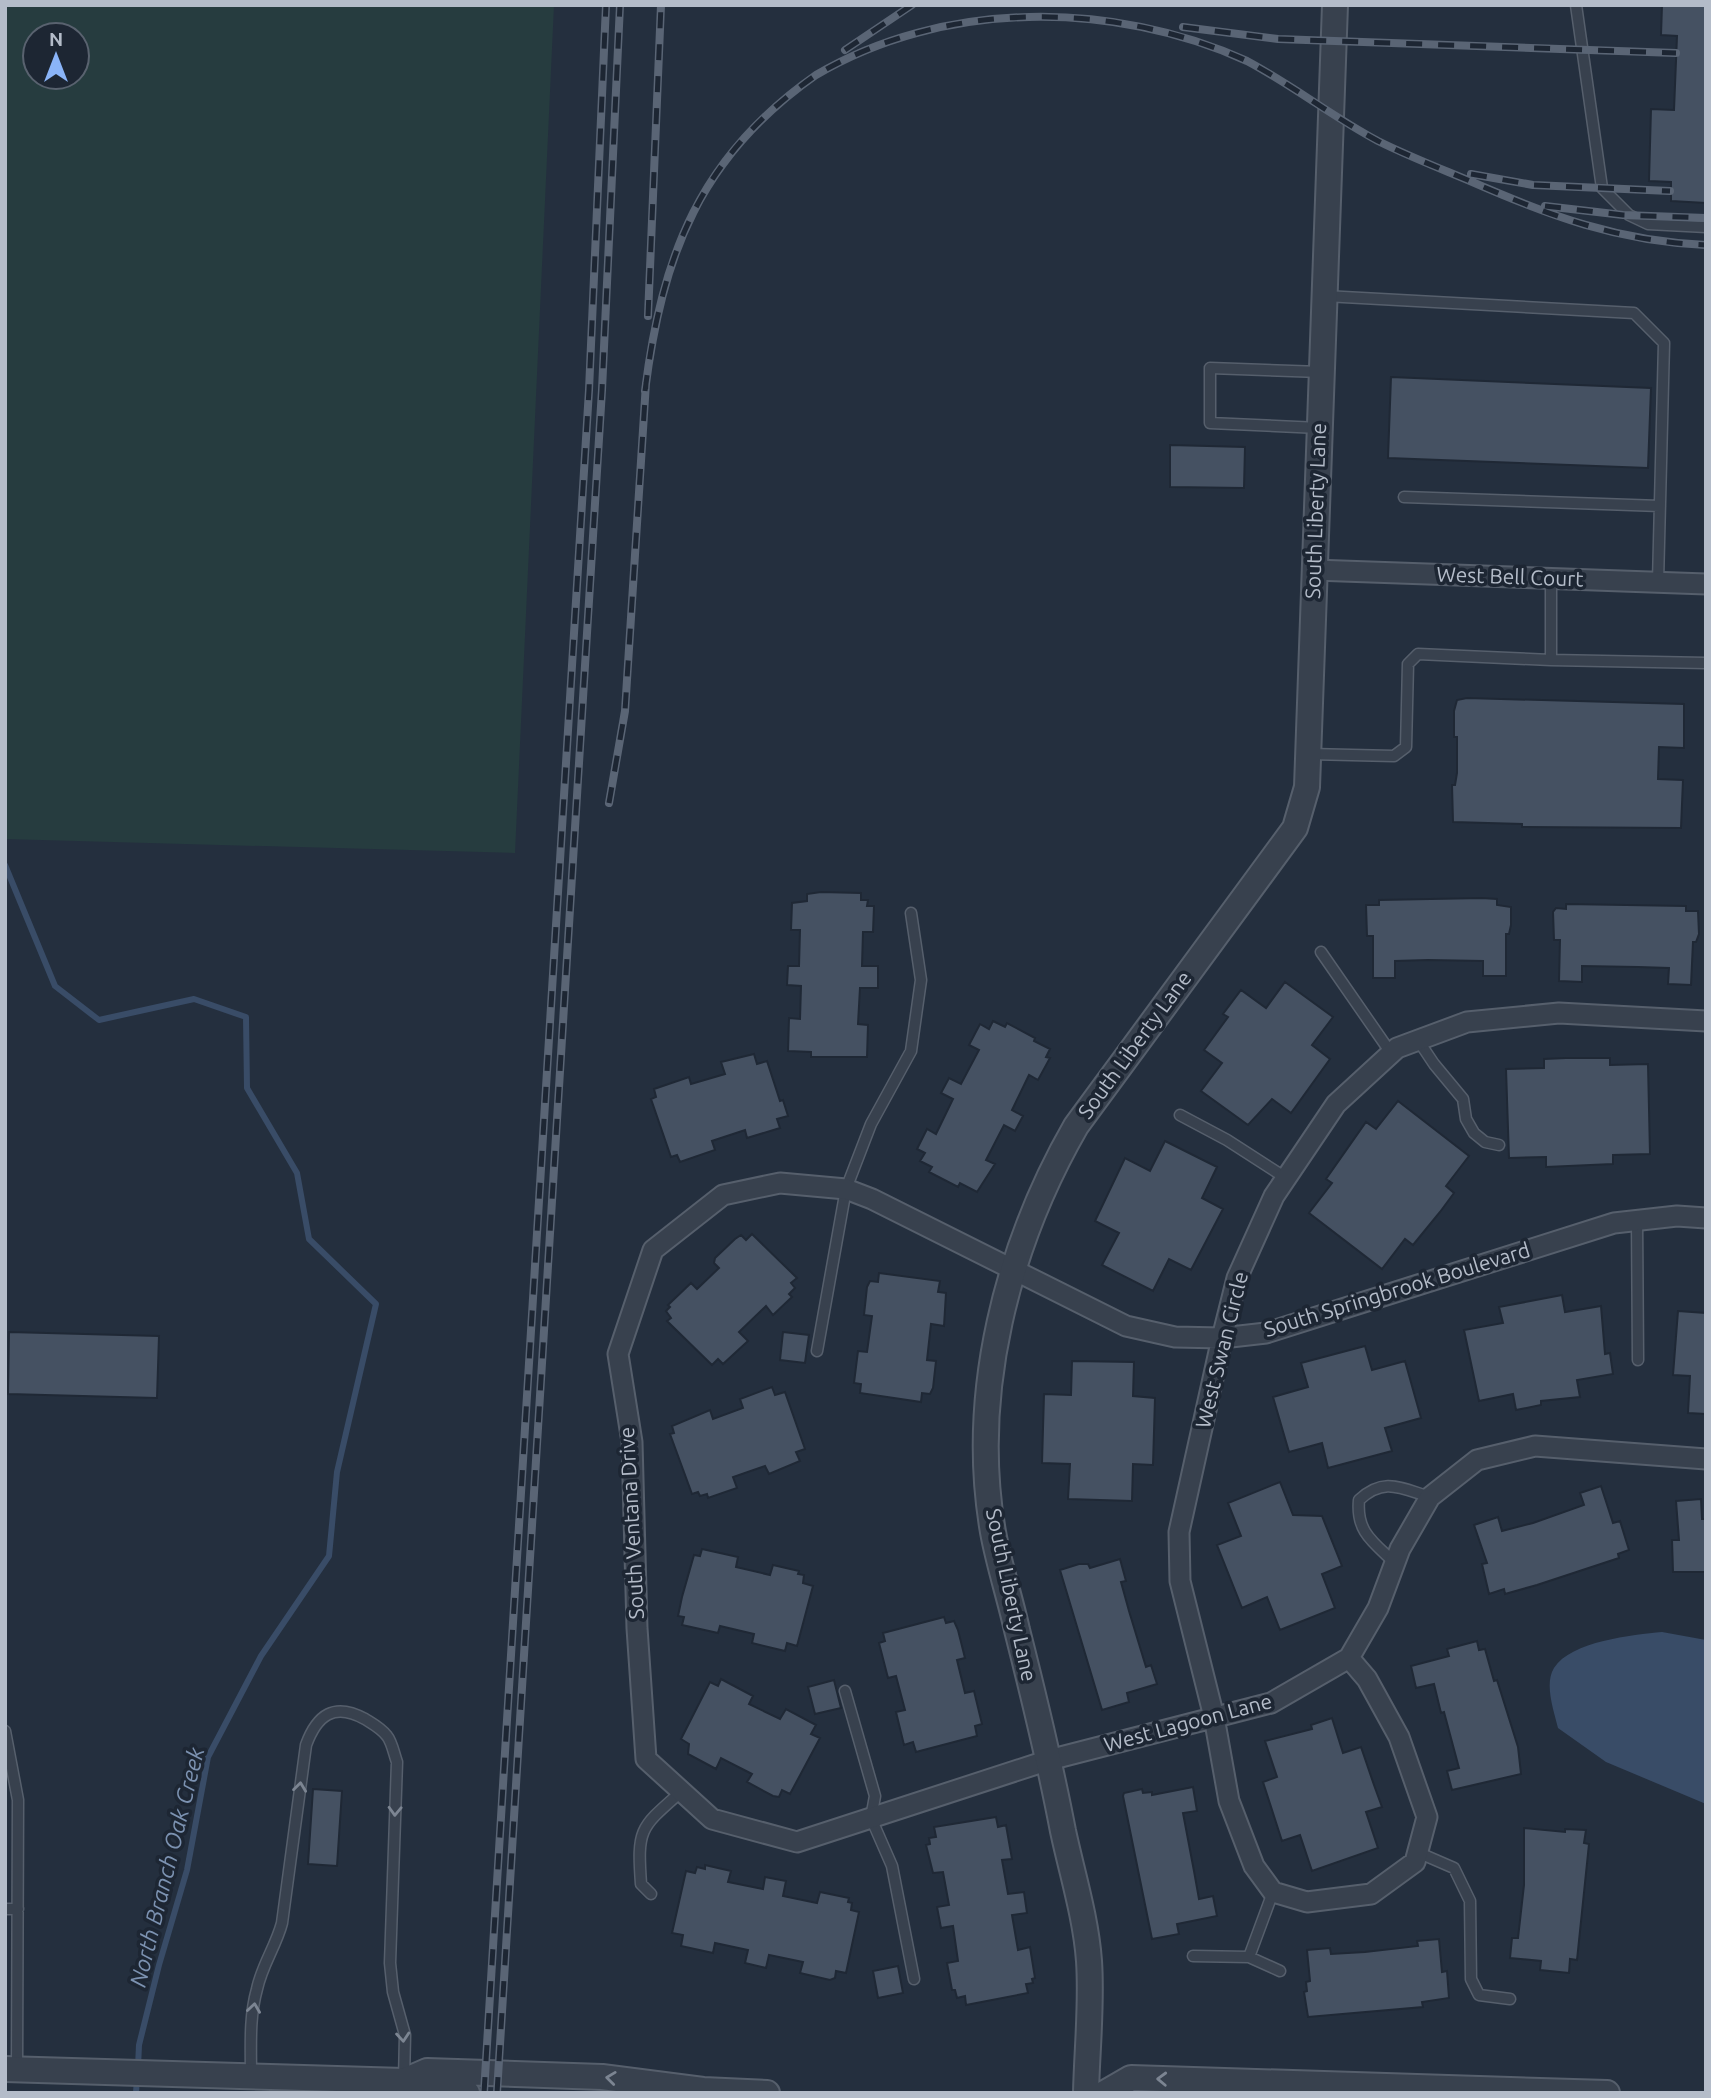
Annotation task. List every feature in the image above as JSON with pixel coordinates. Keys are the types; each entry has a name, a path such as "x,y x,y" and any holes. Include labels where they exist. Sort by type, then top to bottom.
{"street":[{"name":"South Liberty Lane","path":"1086,2093 1089,1960 1049,1760 993,1532 987,1460 990,1378 999,1324 1013,1270 1038,1197 1076,1126 1295,828 1307,787 1335,5"},
{"name":"West Bell Court","path":"1314,570 1706,584"},
{"name":"West Swan Circle","path":"1214,1717 1180,1580 1180,1532 1237,1278 1274,1196 1336,1104 1391,1053 1467,1022 1559,1013 1706,1021"},
{"name":"South Ventana Drive","path":"1013,1270 872,1199 846,1189 780,1183 723,1195 653,1250 618,1354 632,1442 637,1628 646,1759 712,1819 797,1842 1049,1760"},
{"name":"South Springbrook Boulevard","path":"1013,1270 1126,1326 1175,1337 1222,1338 1266,1333 1614,1223 1677,1216 1706,1218"},
{"name":"West Lagoon Lane","path":"1049,1760 1271,1703 1349,1658 1378,1608 1395,1563 1430,1497 1477,1460 1535,1446 1706,1459"},
{"path":"1214,1717 1229,1801 1254,1866 1273,1892 1307,1902 1371,1894 1415,1862 1427,1817 1399,1737 1367,1679 1349,1658"},
{"path":"11,2069 404,2081 427,2092 467,2093"},
{"path":"404,2081 427,2071 439,2071 602,2077 703,2092"},
{"path":"1105,2093 1131,2078 1607,2093"},
{"path":"666,2093 767,2093"}],"lane":[{"path":"1576,5 1602,188 1629,215 1648,224 1706,227"},
{"path":"1324,296 1634,313 1664,344 1658,582"},
{"path":"1319,428 1210,423 1210,368 1321,372"},
{"path":"1404,497 1660,506"},
{"path":"1551,579 1551,660"},
{"path":"1308,754 1394,756 1406,747 1408,664 1418,654 1706,663"},
{"path":"817,1351 846,1189 872,1124 911,1051 921,981 911,913"},
{"path":"1321,952 1391,1053"},
{"path":"1418,1040 1434,1065 1464,1099 1466,1119 1474,1133 1485,1142 1499,1145"},
{"path":"1180,1115 1238,1146 1286,1178"},
{"path":"1637,1220 1638,1360"},
{"path":"1395,1563 1370,1539 1357,1519 1359,1500 1374,1487 1393,1486 1430,1497"},
{"path":"845,1691 875,1796 872,1818 892,1867 914,1979"},
{"path":"251,2076 251,2031 257,1988 276,1946 282,1923 306,1745 312,1727 324,1716 338,1710 352,1712 377,1726 389,1737 397,1762 390,1963 393,1992 405,2035 404,2081"},
{"path":"5,1731 18,1800 18,1952 11,2069"},
{"path":"652,1894 640,1884 638,1842 647,1822 682,1791"},
{"path":"1417,1852 1454,1868 1470,1901 1471,1979 1479,1995 1510,1999"},
{"path":"1249,1957 1273,1892"},
{"path":"5,1909 18,1909"},
{"path":"5,1952 18,1952"},
{"path":"1193,1956 1249,1957 1280,1971"}],"green space":[{"path":"5,5 554,5 515,853 5,839"}],"water":[{"path":"1662,1632 1706,1640 1706,1804 1606,1762 1558,1728 1554,1714 1551,1674 1562,1659 1574,1651 1604,1641"}],"building":[{"path":"1662,5 1706,5 1706,203 1671,201 1671,182 1649,181 1651,109 1674,110 1677,36 1661,35"},
{"path":"1391,377 1651,388 1648,468 1388,458"},
{"path":"1170,445 1245,447 1244,488 1170,487"},
{"path":"1467,698 1684,704 1684,748 1659,747 1658,779 1683,780 1681,828 1522,827 1522,824 1453,822 1452,785 1455,785 1457,773 1454,711 1457,700"},
{"path":"861,893 861,900 868,900 867,906 874,906 873,932 863,932 862,966 878,966 878,988 860,988 858,1024 868,1025 867,1057 811,1057 811,1052 788,1051 789,1018 800,1019 801,986 787,985 788,966 799,966 800,930 791,930 792,903 807,901 807,894"},
{"path":"1497,899 1497,905 1511,907 1511,925 1509,934 1506,934 1506,976 1483,976 1483,961 1428,960 1395,961 1395,978 1373,978 1373,936 1367,936 1366,905 1379,905 1379,900"},
{"path":"1566,904 1686,906 1686,911 1698,911 1699,934 1696,942 1693,942 1691,985 1668,984 1669,968 1638,967 1582,966 1582,982 1559,981 1560,940 1554,940 1553,912 1556,908 1566,909"},
{"path":"1285,982 1333,1017 1312,1045 1330,1059 1291,1113 1272,1099 1248,1125 1201,1091 1222,1063 1204,1050 1228,1017 1223,1014 1241,990 1266,1008"},
{"path":"993,1021 1005,1027 1007,1023 1035,1038 1034,1041 1050,1049 1046,1057 1050,1058 1038,1080 1029,1075 1012,1110 1023,1116 1015,1131 1004,1125 986,1160 995,1164 977,1192 960,1183 958,1187 929,1172 932,1167 920,1161 925,1153 917,1149 927,1129 936,1134 953,1099 941,1093 949,1078 961,1084 979,1050 969,1045 980,1024 989,1029"},
{"path":"754,1054 757,1064 767,1061 780,1101 783,1100 788,1116 777,1119 780,1128 747,1138 745,1130 712,1141 715,1150 680,1162 677,1155 671,1157 651,1099 656,1097 654,1089 689,1077 691,1084 725,1074 721,1062"},
{"path":"1610,1058 1610,1065 1648,1064 1650,1154 1613,1155 1613,1164 1546,1167 1546,1157 1509,1158 1506,1069 1544,1068 1544,1059"},
{"path":"1398,1101 1469,1156 1446,1186 1454,1193 1440,1212 1413,1245 1405,1239 1382,1269 1309,1213 1332,1183 1326,1179 1366,1122 1376,1129"},
{"path":"1165,1141 1217,1167 1202,1198 1223,1209 1191,1270 1169,1259 1153,1291 1102,1265 1119,1233 1095,1221 1125,1158 1150,1171"},
{"path":"752,1234 797,1278 791,1283 795,1288 789,1294 792,1297 773,1315 766,1306 739,1332 748,1341 723,1364 718,1359 712,1365 667,1321 671,1318 666,1311 670,1307 668,1305 691,1283 697,1289 719,1268 714,1263 715,1258 735,1239 741,1235 746,1240"},
{"path":"879,1273 940,1281 938,1292 946,1293 944,1326 931,1324 927,1360 936,1361 933,1388 930,1394 922,1393 921,1402 860,1393 861,1384 854,1383 858,1351 867,1352 872,1316 864,1315 867,1287 870,1281 878,1282"},
{"path":"1562,1295 1565,1312 1601,1306 1605,1354 1610,1353 1613,1374 1577,1380 1580,1397 1541,1401 1541,1405 1516,1410 1513,1394 1479,1401 1464,1330 1503,1323 1499,1307"},
{"path":"1678,1311 1706,1313 1706,1414 1688,1413 1690,1376 1673,1375"},
{"path":"9,1332 159,1336 157,1398 8,1394"},
{"path":"783,1332 809,1335 805,1363 780,1360"},
{"path":"1365,1346 1372,1370 1405,1361 1421,1418 1385,1428 1392,1451 1328,1468 1322,1443 1289,1452 1273,1397 1308,1387 1301,1363"},
{"path":"1072,1361 1134,1362 1133,1396 1155,1398 1153,1465 1133,1464 1132,1501 1068,1499 1070,1464 1042,1463 1044,1394 1071,1395"},
{"path":"772,1387 775,1395 785,1392 805,1449 796,1452 800,1461 769,1474 765,1466 733,1477 737,1488 708,1498 707,1494 692,1494 670,1434 674,1433 672,1426 710,1410 713,1419 743,1408 740,1399"},
{"path":"1280,1482 1293,1515 1322,1516 1342,1566 1322,1574 1335,1608 1280,1630 1267,1597 1242,1608 1217,1545 1241,1536 1228,1503"},
{"path":"1601,1486 1613,1523 1620,1521 1629,1550 1618,1554 1619,1558 1537,1585 1505,1594 1504,1589 1489,1594 1482,1564 1487,1563 1474,1525 1498,1517 1502,1531 1533,1523 1584,1505 1580,1493"},
{"path":"1701,1499 1702,1519 1706,1519 1706,1572 1673,1572 1672,1540 1679,1540 1676,1501"},
{"path":"702,1549 738,1557 736,1567 770,1575 773,1565 799,1571 798,1574 804,1575 803,1583 813,1586 797,1646 787,1643 785,1651 752,1643 754,1634 720,1626 718,1633 682,1625 684,1617 678,1616 682,1597 694,1555 700,1556"},
{"path":"1120,1559 1126,1581 1121,1582 1129,1611 1146,1667 1151,1665 1157,1684 1127,1693 1129,1702 1102,1710 1060,1570 1079,1564 1088,1564 1090,1568"},
{"path":"944,1617 946,1623 954,1621 958,1630 965,1658 957,1660 965,1693 974,1691 982,1724 975,1726 977,1736 916,1752 913,1742 904,1745 896,1712 905,1710 896,1676 888,1678 879,1643 885,1641 883,1633"},
{"path":"1477,1641 1479,1650 1485,1649 1494,1681 1497,1680 1518,1747 1521,1774 1452,1790 1447,1771 1459,1768 1444,1712 1441,1713 1434,1684 1416,1688 1411,1666 1449,1656 1447,1649"},
{"path":"721,1679 753,1696 749,1704 780,1719 786,1709 816,1725 811,1734 820,1738 790,1794 782,1790 779,1797 773,1796 747,1782 752,1774 721,1758 716,1769 688,1754 689,1744 681,1739 710,1682 718,1686"},
{"path":"834,1680 841,1708 815,1714 808,1687"},
{"path":"1332,1718 1343,1753 1361,1747 1382,1807 1366,1812 1378,1848 1312,1871 1300,1835 1282,1841 1263,1782 1277,1777 1265,1741 1312,1729 1311,1725"},
{"path":"1193,1787 1197,1811 1183,1813 1199,1899 1213,1896 1217,1916 1177,1924 1179,1934 1152,1939 1123,1796 1124,1793 1142,1789 1143,1793 1152,1792 1152,1795"},
{"path":"313,1789 342,1791 337,1866 308,1864"},
{"path":"996,1817 998,1827 1006,1825 1012,1859 1002,1860 1008,1894 1024,1892 1027,1913 1012,1915 1018,1950 1030,1947 1035,1978 1032,1979 1033,1983 1026,1984 1028,1993 966,2005 965,1996 957,1998 955,1990 952,1990 947,1963 958,1961 953,1926 941,1928 937,1907 949,1905 943,1872 933,1873 926,1845 930,1844 929,1838 936,1837 934,1827"},
{"path":"1524,1828 1565,1832 1565,1829 1586,1830 1584,1843 1589,1844 1577,1960 1570,1959 1569,1973 1540,1970 1541,1961 1510,1958 1512,1938 1518,1938 1524,1885"},
{"path":"705,1865 731,1871 728,1882 763,1889 765,1877 786,1881 783,1896 817,1903 820,1892 849,1898 848,1902 852,1903 851,1910 859,1912 846,1973 836,1971 835,1978 830,1980 800,1973 803,1962 769,1955 766,1968 745,1963 748,1950 715,1943 713,1953 681,1946 683,1935 672,1933 686,1871 695,1873 697,1867 705,1869"},
{"path":"1439,1939 1442,1972 1447,1971 1449,1998 1422,2002 1423,2007 1308,2017 1304,1992 1307,1991 1306,1982 1310,1981 1307,1950 1330,1948 1331,1954 1365,1952 1418,1946 1417,1941"},
{"path":"898,1966 903,1993 878,1998 873,1971"}],"waterway":[{"name":"North Branch Oak Creek","path":"5,865 55,986 99,1020 194,999 246,1017 247,1088 297,1173 309,1239 376,1304 337,1472 329,1556 261,1656 208,1757 187,1870 139,2045 138,2067"},
{"name":"North Branch Oak Creek","path":"136,2093 137,2078"}],"railway":[{"path":"484,2093 589,390 606,5"},
{"path":"497,2093 602,390 620,5"},
{"path":"648,316 661,5"},
{"path":"845,50 912,5"},
{"path":"645,391 652,342 676,253 693,212 715,175 743,139 776,106 816,75 865,50 918,33 973,22 1029,17 1085,19 1141,27 1195,41 1247,61 1378,141 1528,205 1613,232 1674,243 1706,245"},
{"path":"1183,27 1278,39 1676,53"},
{"path":"1471,174 1533,185 1670,191"},
{"path":"1545,206 1623,215 1706,218"},
{"path":"609,803 625,711 646,383"}]}
